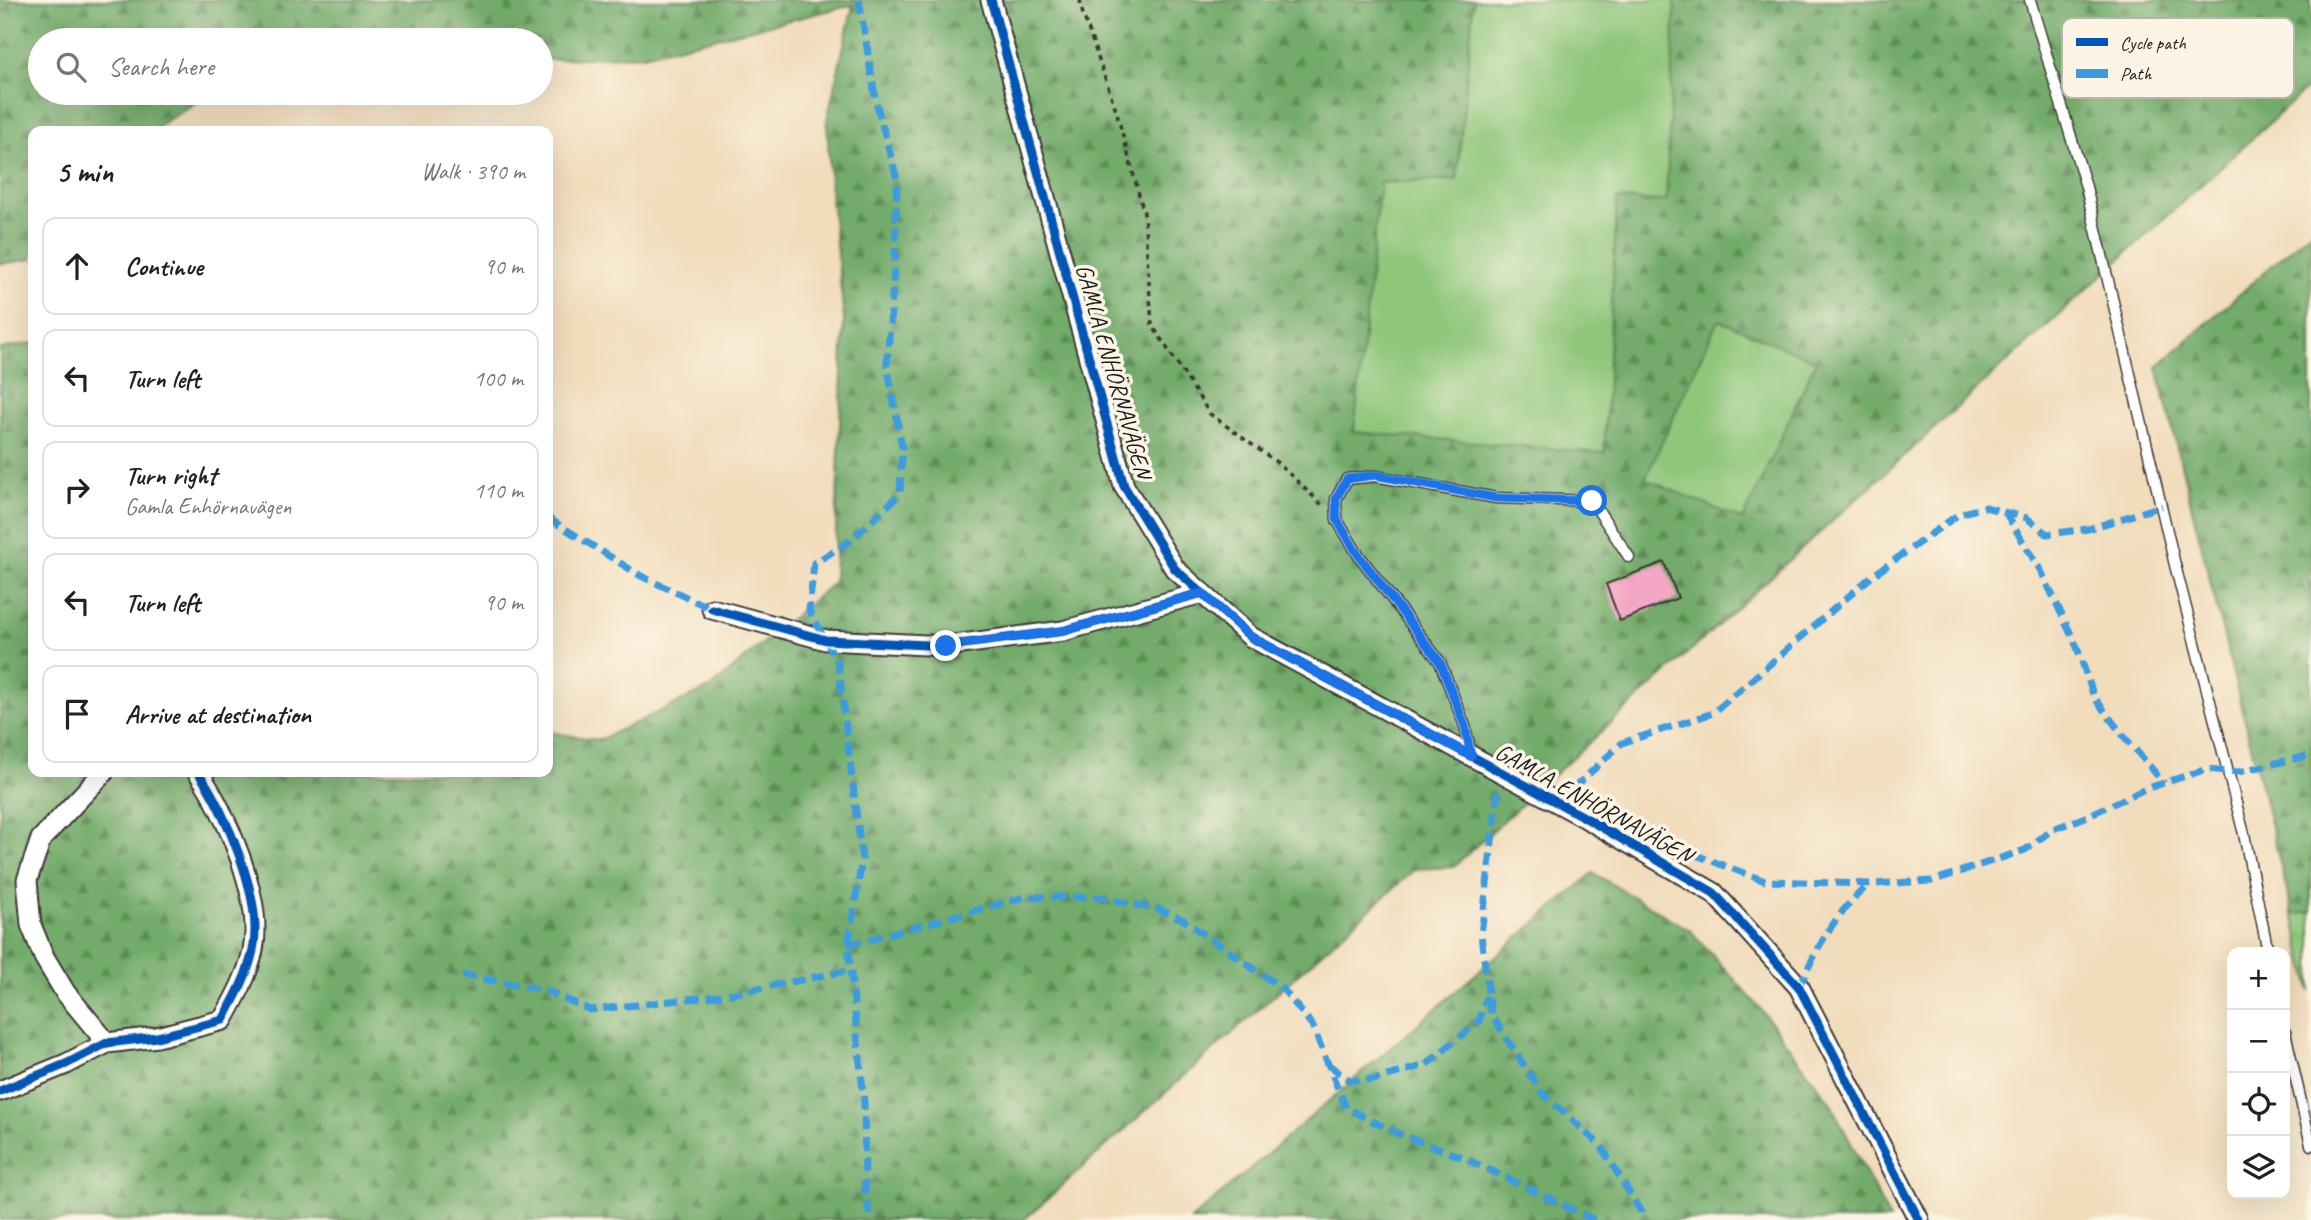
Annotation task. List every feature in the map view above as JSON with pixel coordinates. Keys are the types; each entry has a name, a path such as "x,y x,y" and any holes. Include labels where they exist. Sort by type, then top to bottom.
{"street":[{"name":"GAMLA ENHÖRNAVÄGEN","path":"991,0 1124,486 1175,569 1251,637 1586,818 1714,893 1799,987 1919,1220"},
{"path":"712,609 826,640 946,646 1063,631 1202,593"},
{"path":"99,777 41,839 27,880 31,925 44,957 65,992 107,1043"},
{"path":"0,1091 66,1064 107,1043 157,1037 223,1020 241,986 254,949 254,917 243,868 227,824 201,777"}],"lane":[{"path":"2030,0 2086,187 2175,565 2244,834 2267,947"},
{"path":"1471,756 1465,726 1440,662 1357,553 1337,520 1336,499 1347,479 1375,475 1496,498 1592,501 1629,557"},
{"path":"2290,1054 2311,1145"}],"path":[{"path":"1080,0 1116,110 1144,213 1152,325 1210,414 1279,464 1337,520"}],"green space":[{"path":"0,0 1474,0 1457,180 1380,183 1604,453 1617,199 1666,201 1675,0 2311,0 2311,85 1453,867 1415,869 1024,1220 0,1220 0,349 28,344 28,777 553,777 553,733 599,740 712,687 834,582 844,318 831,199 827,120 853,5 643,55 553,59 553,28 28,28 28,105 192,105 160,126 28,126 28,260 0,264"},
{"path":"1474,0 1675,0 1666,201 1617,199 1604,453 1354,432 1380,183 1457,180"},
{"path":"2311,231 2311,912 2293,915 2157,367"},
{"path":"1718,320 1816,361 1743,520 1645,479"},
{"path":"1593,873 1690,930 1759,1007 1830,1102 1890,1220 1191,1220"},
{"path":"2311,912 2311,992 2293,915"}],"building":[{"path":"1664,562 1678,598 1620,621 1606,584"}],"marked path":[{"path":"859,0 876,102 897,179 895,257 887,364 902,447 900,494 850,541 814,563 809,610 838,663 862,860 848,945 864,1101 865,1193 871,1220"},
{"path":"1558,803 1622,743 1713,713 1871,577 1959,514 1985,507 2027,518 2047,534 2088,529 2162,506"},
{"path":"2005,512 2042,573 2077,647 2094,697 2164,783"},
{"path":"553,521 641,576 712,609"},
{"path":"1632,842 1664,843 1765,881 1870,884 1932,881 2025,850 2053,829 2145,789 2207,769 2238,772 2311,755"},
{"path":"1498,791 1481,935 1491,1014 1541,1092 1601,1146 1641,1212 1643,1220"},
{"path":"1799,987 1820,944 1837,918 1870,884"},
{"path":"848,945 1025,897 1097,897 1158,909 1182,919 1282,988 1312,1025 1346,1108 1399,1134 1462,1157 1595,1220"},
{"path":"462,975 545,990 590,1010 725,995 851,970"},
{"path":"1329,1065 1349,1080 1373,1080 1426,1065 1479,1021 1487,996"}],"cycle path":[{"path":"991,0 1124,486 1175,569 1251,637 1586,818 1714,893 1799,987 1919,1220"},
{"path":"712,609 826,640 946,646 1063,631 1202,593"},
{"path":"0,1091 66,1064 107,1043 157,1037 223,1020 241,986 251,959 255,930 253,907 231,833 201,777"}],"route":[{"path":"946,646 1063,631 1202,593 1251,637 1471,756 1465,726 1440,662 1357,553 1337,520 1336,499 1347,479 1375,475 1496,498 1592,501"}]}
